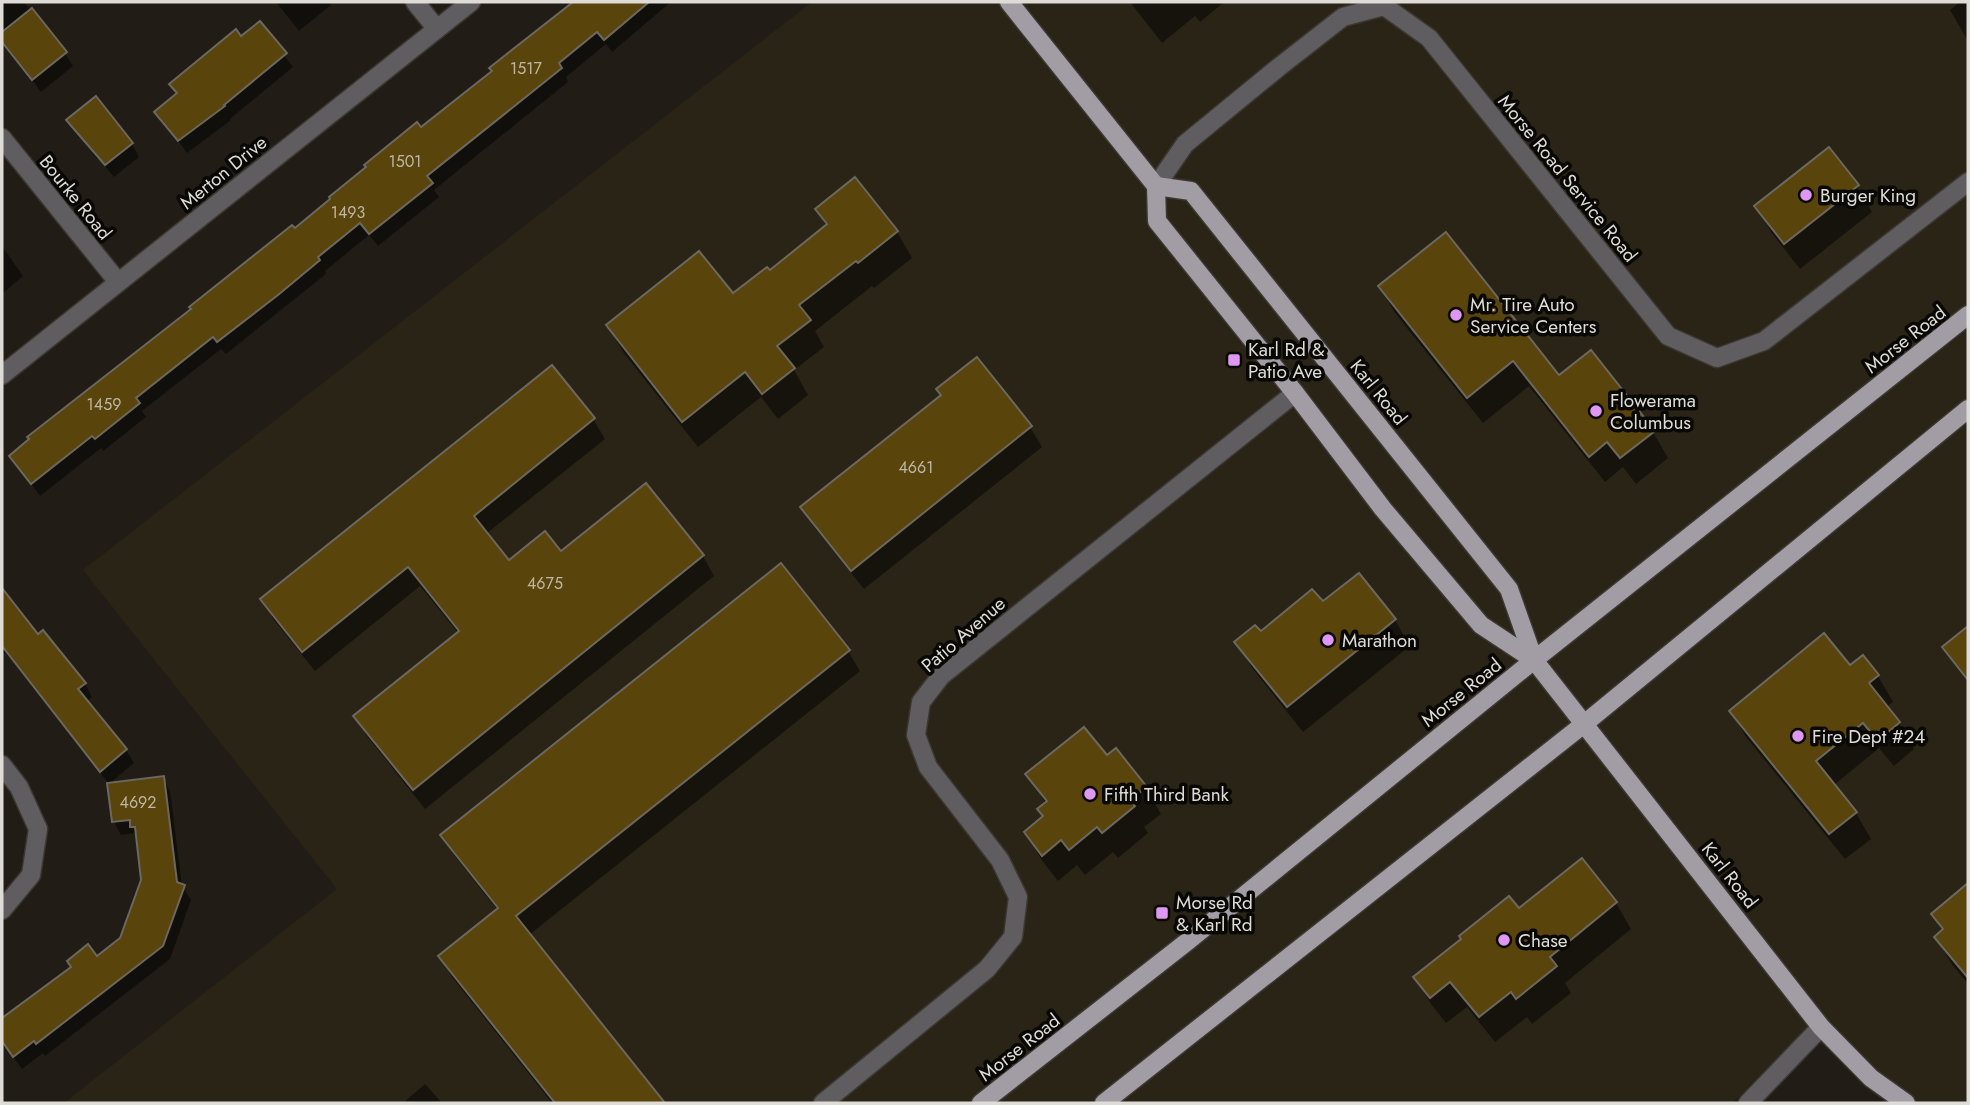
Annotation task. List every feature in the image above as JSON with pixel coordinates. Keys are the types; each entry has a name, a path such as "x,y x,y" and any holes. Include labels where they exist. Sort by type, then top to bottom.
{"main road":[{"path":"1009,2 1156,186"},
{"name":"Karl Road","path":"1534,660 1510,589 1417,471 1191,191 1156,186 1157,220 1295,393 1383,509 1481,625 1534,660 1821,1027 1871,1078 1906,1103"},
{"name":"Morse Road","path":"981,1103 1188,941 1534,660 1968,315"},
{"path":"1104,1103 1584,724 1968,409"}],"street":[{"path":"415,2 437,29"},
{"name":"Merton Drive","path":"2,375 471,2"},
{"name":"Morse Road Service Road","path":"1156,186 1185,144 1279,67 1343,17 1384,6 1429,38 1668,336 1717,358 1764,341 1968,182"},
{"name":"Bourke Road","path":"2,138 118,282"},
{"name":"Patio Avenue","path":"823,1103 844,1097 987,969 1013,937 1018,897 1000,860 928,767 916,736 921,702 941,676 1295,393"},
{"path":"2,765 19,787 38,829 31,875 2,910"},
{"path":"1748,1103 1821,1027"}],"shaded area":[{"path":"812,2 1968,2 1968,1103 1905,1103 1811,1025 1732,1103 64,1103 337,889 83,570"}],"building":[{"path":"573,2 649,2 604,40 597,32 559,63 562,68 427,176 433,183 369,234 360,223 318,257 320,260 278,295 217,342 213,337 136,398 140,403 95,439 92,436 31,484 9,456 29,439 27,437 191,309 189,307 292,225 295,228 366,167 364,165 417,122 421,127 492,71 489,68"},
{"path":"32,8 67,52 32,80 2,42 2,32"},
{"path":"260,21 287,53 225,106 178,141 154,112 177,93 169,84 236,29 241,36"},
{"path":"96,96 133,143 105,165 66,120"},
{"name":"Burger King","path":"1829,147 1859,185 1784,244 1754,206"},
{"path":"855,177 898,231 799,305 811,320 777,346 795,368 762,394 745,372 682,422 606,325 699,251 733,293 767,267 770,270 827,224 815,209"},
{"name":"Mr. Tire Auto Service Centers","path":"1446,232 1559,375 1591,350 1655,431 1620,458 1607,442 1589,457 1513,361 1467,398 1378,286"},
{"path":"977,357 1032,426 851,571 800,507 941,395 936,389"},
{"path":"552,365 595,418 474,516 509,560 545,531 561,551 646,483 704,555 413,790 353,716 459,631 408,567 302,652 260,599"},
{"path":"781,563 850,650 516,916 665,1103 555,1103 438,956 498,908 440,835"},
{"path":"1359,573 1396,619 1287,707 1234,642 1255,625 1261,631 1312,589 1323,601"},
{"path":"2,588 38,634 43,630 86,683 78,689 127,749 100,772 2,646"},
{"path":"1968,626 1968,680 1942,647"},
{"name":"Fire Dept #24","path":"1824,633 1850,665 1863,655 1879,675 1869,683 1900,722 1878,741 1863,723 1816,761 1857,812 1829,834 1729,711"},
{"name":"Fifth Third Bank","path":"1084,727 1107,755 1116,748 1147,787 1130,800 1135,806 1102,833 1097,827 1069,850 1061,840 1042,856 1024,832 1043,816 1037,809 1047,801 1025,774"},
{"path":"164,776 177,882 185,885 163,946 36,1044 34,1041 13,1057 2,1041 2,1018 71,967 67,961 88,944 97,956 120,938 141,880 135,827 130,827 130,820 112,822 107,783"},
{"name":"Chase","path":"1582,858 1617,902 1550,957 1557,966 1516,999 1511,992 1479,1017 1450,982 1430,998 1413,977 1509,896 1519,908"},
{"path":"1968,883 1968,978 1934,937 1943,929 1931,914"}],"place":[{"name":"Burger King","path":"1806,195"},
{"name":"Mr. Tire Auto Service Centers","path":"1456,315"},
{"name":"Karl Rd & Patio Ave","path":"1234,360"},
{"name":"Flowerama Columbus","path":"1596,411"},
{"name":"Marathon","path":"1328,640"},
{"name":"Fire Dept #24","path":"1798,736"},
{"name":"Fifth Third Bank","path":"1090,794"},
{"name":"Morse Rd & Karl Rd","path":"1162,913"},
{"name":"Chase","path":"1504,940"}]}
